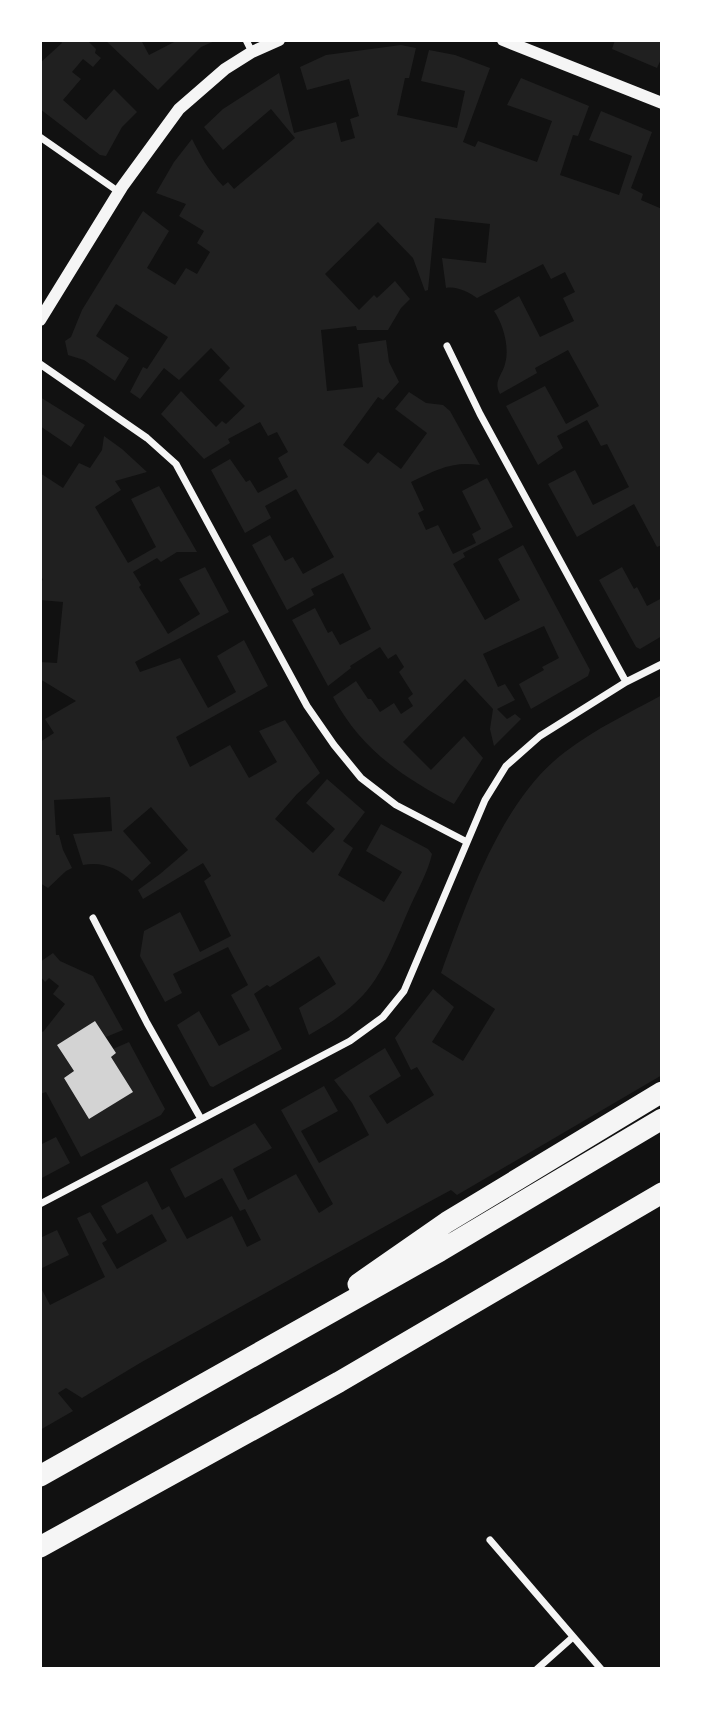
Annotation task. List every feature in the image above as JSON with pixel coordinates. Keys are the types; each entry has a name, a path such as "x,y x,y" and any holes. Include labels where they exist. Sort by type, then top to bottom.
{"highway":[{"path":"259,1353 447,1222 662,1092"},
{"path":"40,1476 440,1251 662,1119"},
{"path":"40,1548 351,1375 662,1193"}],"street":[{"path":"40,320 119,192 179,109 249,46 279,40"},
{"path":"503,40 662,103"},
{"path":"40,137 119,192"},
{"path":"447,346 480,414 626,682"},
{"path":"40,364 147,438 176,464 307,706 334,746 361,778 397,804 467,842"},
{"path":"40,1204 350,1041 383,1017 404,991 485,800 506,766 540,736 626,682 662,664"},
{"path":"93,918 147,1023 201,1119"},
{"path":"490,1540 601,1669"},
{"path":"537,1669 573,1637"}],"shaded area":[{"path":"60,40 87,40 101,58 93,67 83,59 72,72 81,79 63,100 86,120 114,89 137,112 122,127 106,156 100,155 40,109 40,63 62,43"},
{"path":"105,40 141,40 149,55 178,40 217,40 201,47 158,90"},
{"path":"615,40 662,40 662,57 657,68 612,49"},
{"path":"401,45 416,48 409,78 405,78 397,115 457,128 465,91 421,81 429,50 455,55 490,68 463,142 475,147 478,141 537,162 552,121 507,105 521,78 589,106 578,136 573,135 560,175 619,195 632,156 589,140 601,111 652,132 631,188 643,194 641,200 662,209 662,545 657,547 634,504 577,537 548,484 575,470 593,505 629,487 607,444 601,446 587,420 557,436 563,448 538,465 506,406 545,386 566,424 599,406 568,350 535,368 537,373 500,394 498,389 507,350 503,329 494,311 519,296 540,337 574,321 563,298 575,292 565,272 551,279 543,264 477,298 458,289 446,288 442,258 486,263 490,224 435,218 428,290 425,291 413,258 378,222 325,274 359,310 374,295 377,298 395,281 410,299 401,308 388,330 357,330 356,326 321,330 327,391 363,387 358,344 386,340 389,362 399,382 383,400 378,397 343,445 368,464 378,452 401,469 427,433 395,409 409,392 426,403 443,405 450,411 480,465 452,465 411,482 424,510 418,513 426,530 438,525 453,554 476,543 472,534 481,529 462,491 487,478 513,527 463,553 465,557 453,564 485,620 520,600 498,559 523,545 590,670 588,676 531,709 519,684 559,658 544,626 483,654 498,687 505,684 515,700 497,709 507,719 515,714 521,719 494,746 490,729 493,709 465,679 403,742 431,770 464,736 483,758 454,804 384,760 356,732 333,697 356,681 380,712 394,703 401,714 413,706 408,698 413,694 399,672 404,667 396,654 388,659 380,647 350,666 351,668 328,686 292,620 315,608 328,633 332,631 340,645 371,629 343,573 311,589 314,595 287,610 252,545 270,535 285,561 293,557 303,574 334,557 296,489 265,506 271,518 245,533 211,470 230,459 246,482 250,480 258,493 288,477 278,458 288,452 277,432 268,436 260,422 228,439 230,443 204,459 161,414 181,391 216,427 222,421 226,424 245,406 219,380 230,368 211,348 179,380 164,368 140,399 130,392 143,367 147,369 168,337 116,304 96,336 129,358 115,381 84,360 68,355 65,341 71,337 82,310 143,211 169,231 147,268 175,285 186,268 197,274 210,252 197,243 204,231 179,216 186,204 156,193 174,162 192,139 223,186 228,182 234,189 295,138 271,109 223,150 204,127 223,109 279,73 294,133 336,122 341,142 355,138 350,119 359,116 349,79 307,90 300,67 326,55"},
{"path":"40,397 85,425 71,447 40,426"},
{"path":"104,436 147,472 115,481 121,490 95,507 128,563 156,547 131,499 159,486 197,552 177,552 161,562 157,558 133,572 141,585 139,587 168,634 200,614 179,579 205,567 229,612 135,662 140,672 180,658 208,708 236,692 217,656 244,640 268,686 176,737 190,767 230,745 249,778 277,762 259,731 285,720 320,773 275,819 313,853 335,829 306,803 327,779 365,812 343,841 353,848 338,875 384,902 402,872 366,851 381,824 428,849 432,854 391,951 373,983 362,996 331,1022 309,1035 299,1008 336,984 319,956 270,987 267,985 254,994 282,1049 213,1087 177,1025 199,1011 219,1046 250,1030 231,995 248,985 228,947 173,974 182,993 165,1002 140,956 144,931 180,912 200,952 231,936 204,881 211,876 203,863 143,899 138,890 188,850 151,807 123,831 151,863 132,881 109,867 83,865 73,834 112,831 110,797 54,800 56,835 59,835 72,868 48,888 40,883 40,742 54,733 45,719 76,701 40,679 40,662 57,663 63,602 40,600 40,581 43,580 40,573 40,473 63,488 79,463 90,468 102,450"},
{"path":"622,567 647,606 662,598 662,636 640,649 636,647 599,580"},
{"path":"662,695 662,1075 457,1195 451,1190 82,1398 66,1388 58,1393 73,1411 40,1430 40,1286 50,1305 105,1277 77,1218 90,1212 107,1240 102,1243 117,1269 167,1241 152,1214 117,1234 101,1206 147,1181 162,1210 169,1206 187,1239 232,1216 247,1247 261,1240 245,1209 240,1211 222,1178 185,1198 170,1169 255,1123 272,1148 233,1169 248,1200 296,1174 319,1213 333,1204 281,1110 324,1086 338,1111 301,1131 319,1163 369,1135 352,1103 334,1080 385,1048 401,1076 369,1096 387,1124 434,1095 417,1067 411,1070 395,1038 433,989 454,1007 432,1042 463,1061 495,1009 441,973 475,884 505,824 542,772 565,752"},
{"path":"53,953 60,961 93,976 123,1030 106,1037 95,1021 57,1045 74,1071 64,1078 89,1119 132,1092 111,1057 116,1053 113,1049 129,1042 165,1109 161,1115 81,1157 46,1092 40,1094 40,1030 43,1032 65,1004 53,994 59,986 49,978 45,982 40,976 40,962"},
{"path":"56,1137 70,1163 40,1179 40,1145"},
{"path":"57,1230 69,1255 40,1269 40,1238"}],"building":[{"path":"95,1021 116,1053 111,1057 133,1092 89,1119 64,1078 74,1071 57,1045"}]}
